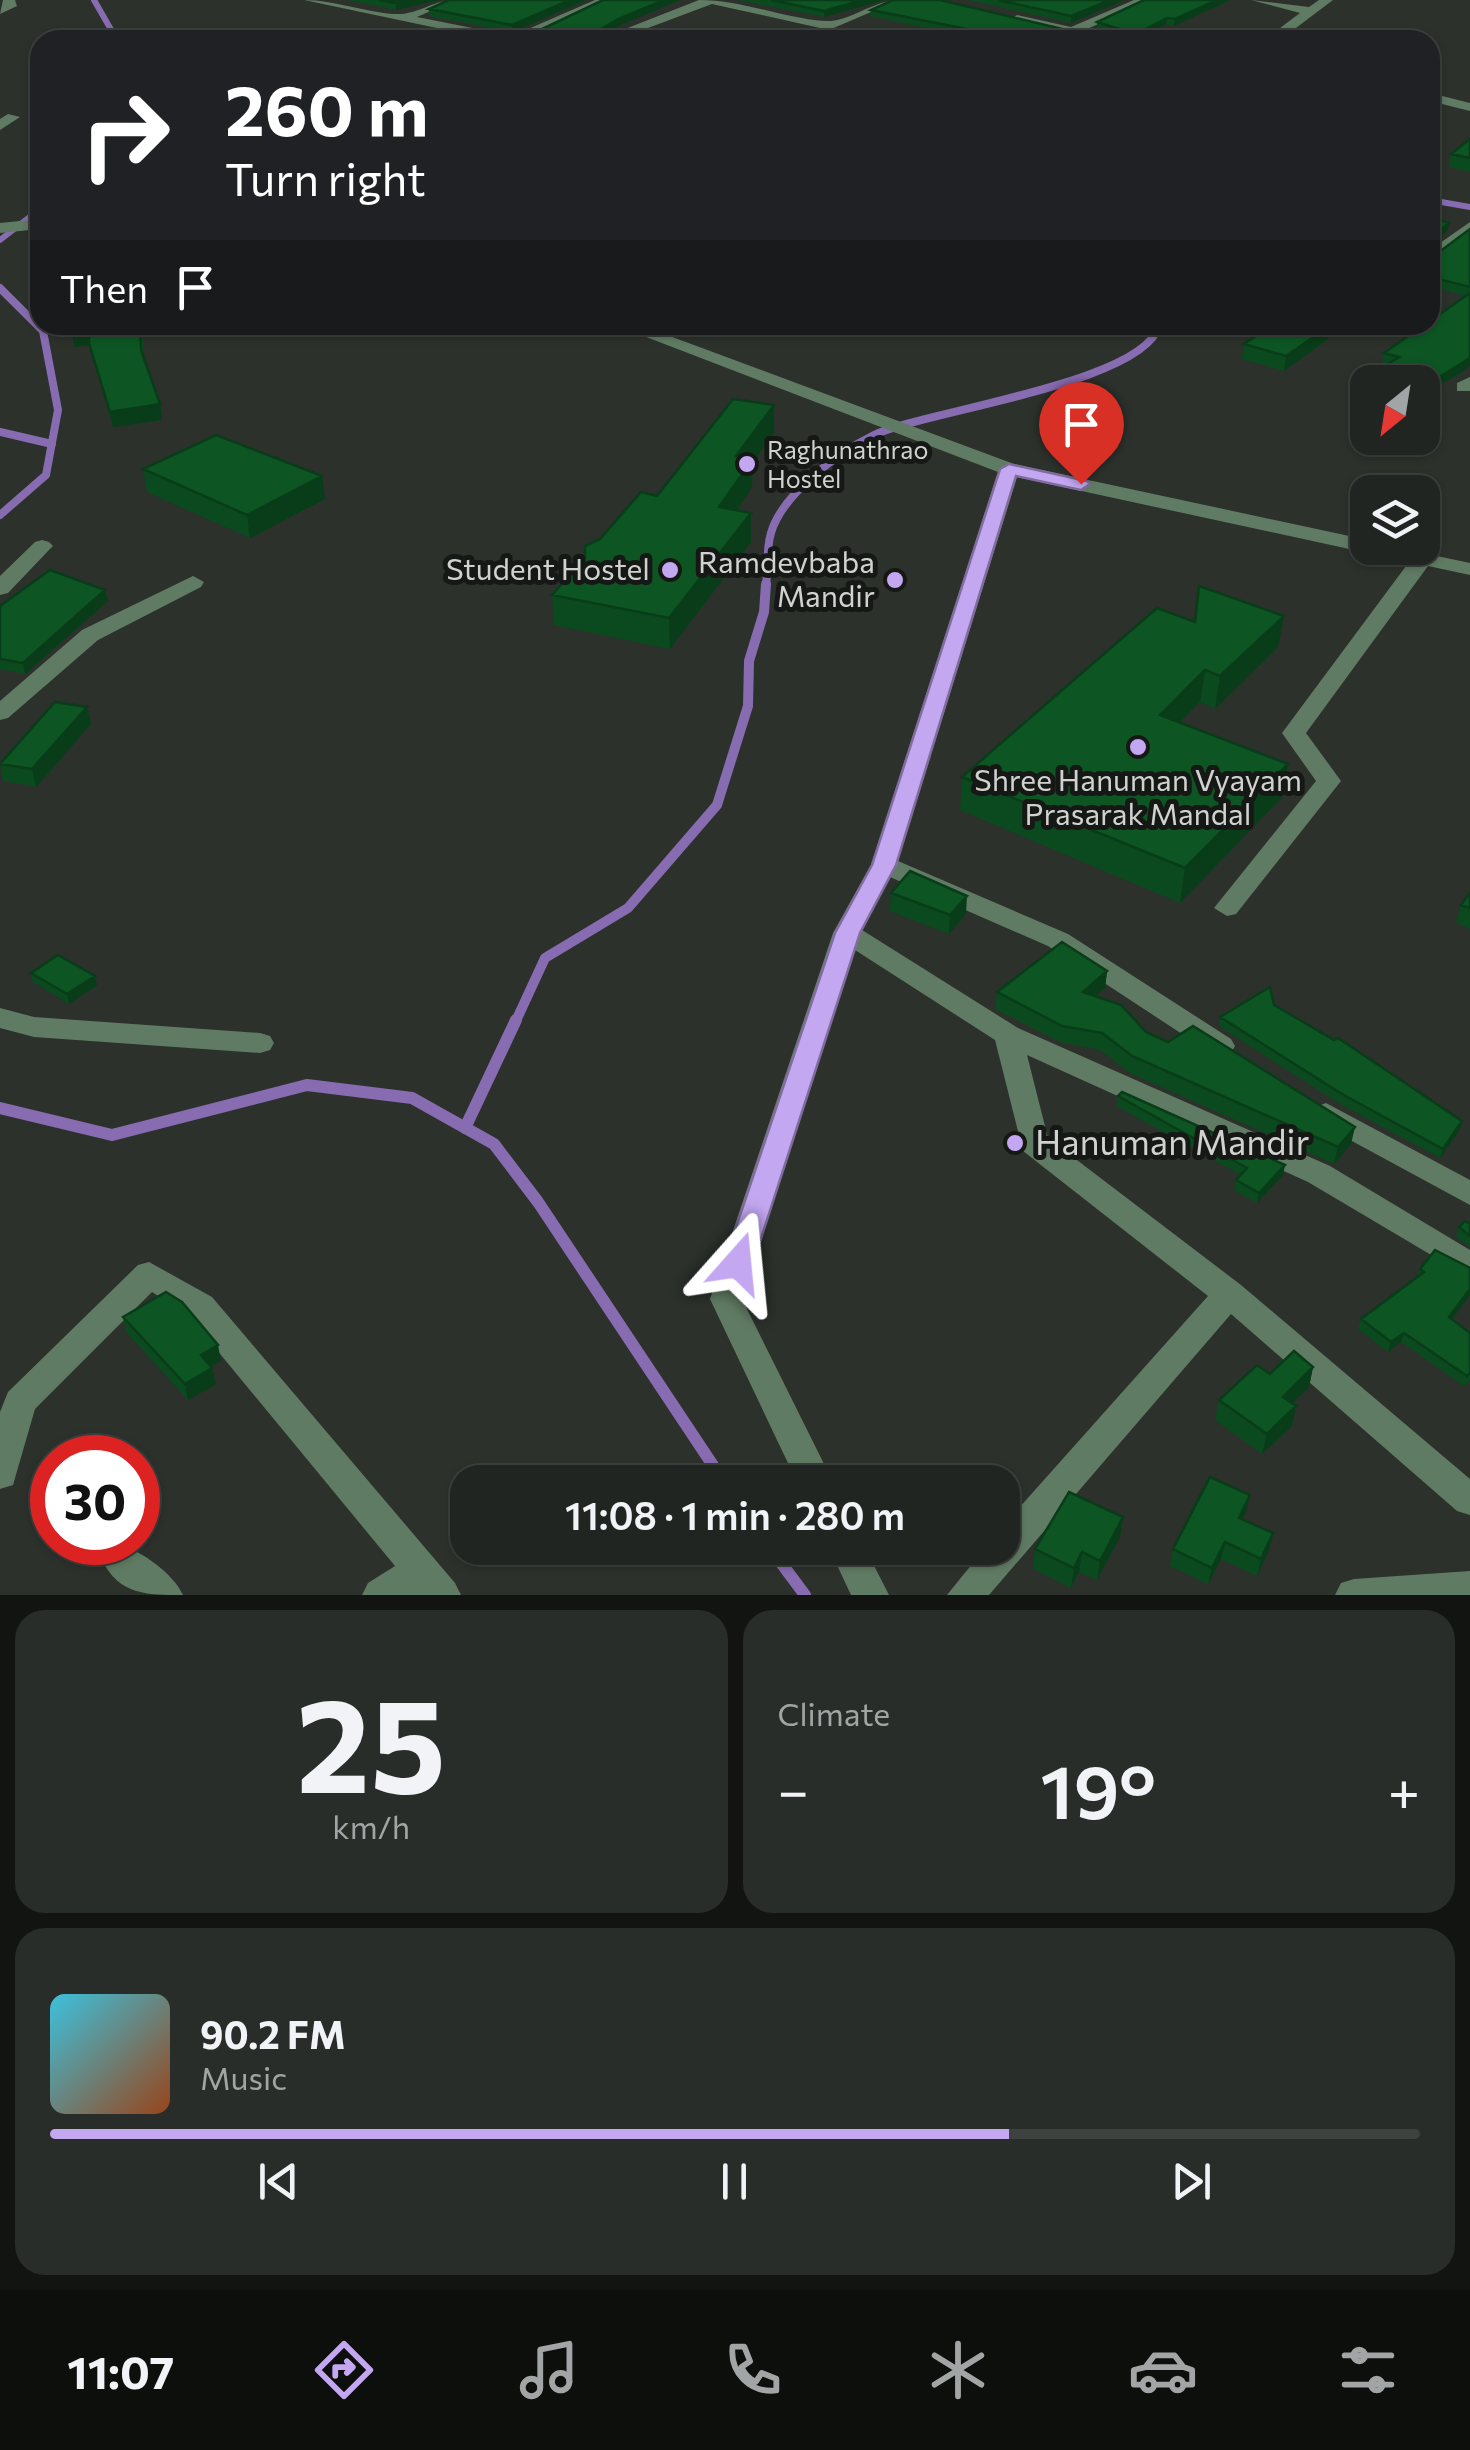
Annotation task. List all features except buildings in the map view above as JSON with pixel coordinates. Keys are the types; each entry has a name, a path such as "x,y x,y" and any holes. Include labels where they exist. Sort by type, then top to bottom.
{"street":[{"path":"0,10 11,6 9,0"},
{"path":"310,0 466,30"},
{"path":"406,17 448,0"},
{"path":"536,30 606,0"},
{"path":"631,30 712,0 829,26 893,0"},
{"path":"1122,0 1141,2"},
{"path":"1257,0 1309,12"},
{"path":"1285,30 1327,0"},
{"path":"1074,30 1141,2"},
{"path":"1003,16 1067,30"},
{"path":"1440,101 1470,106"},
{"path":"1450,223 1470,227"},
{"path":"0,228 30,225"},
{"path":"1440,250 1470,227"},
{"path":"651,335 1009,469 1350,543"},
{"path":"807,1465 726,1300 847,933 884,865 1009,469"},
{"path":"0,588 42,546"},
{"path":"1440,562 1470,568"},
{"path":"1227,908 1329,781 1294,733 1418,565"},
{"path":"0,713 11,692 90,635 193,582"},
{"path":"884,865 1058,940 1250,1064"},
{"path":"847,933 1008,1035 1319,1174 1470,1266"},
{"path":"0,1018 34,1026 260,1043"},
{"path":"1008,1035 1034,1142 1230,1294 1470,1500"},
{"path":"1296,1094 1470,1194"},
{"path":"0,1474 20,1402 149,1274 200,1306 430,1583 382,1595"},
{"path":"966,1595 1230,1294"},
{"path":"126,1565 164,1595"},
{"path":"855,1565 870,1595"},
{"path":"1355,1595 1470,1588"}],"waterway":[{"path":"94,0 111,30"},
{"path":"1440,202 1470,207"},
{"path":"0,240 30,217"},
{"path":"0,288 30,318"},
{"path":"44,335 58,410 52,444"},
{"path":"766,586 769,539 777,518 799,489 845,452 900,426 1076,379 1116,363 1145,345 1152,335"},
{"path":"0,432 52,444"},
{"path":"0,515 46,475 52,444"},
{"path":"515,1023 545,958 628,908 717,805 748,706 749,661 764,612 766,584"},
{"path":"465,1128 516,1020"},
{"path":"0,1108 112,1135 307,1085 412,1098 465,1128"},
{"path":"465,1128 494,1144 538,1202 713,1465"},
{"path":"783,1565 805,1595"}],"place":[{"name":"Raghunathrao Hostel","path":"747,464"},
{"name":"Student Hostel","path":"670,570"},
{"name":"Ramdevbaba Mandir","path":"895,580"},
{"name":"Shree Hanuman Vyayam Prasarak Mandal","path":"1138,747"},
{"name":"Hanuman Mandir","path":"1015,1143"}],"route":[{"path":"738,1263 847,933 884,865 1009,469 1081,484"}]}
